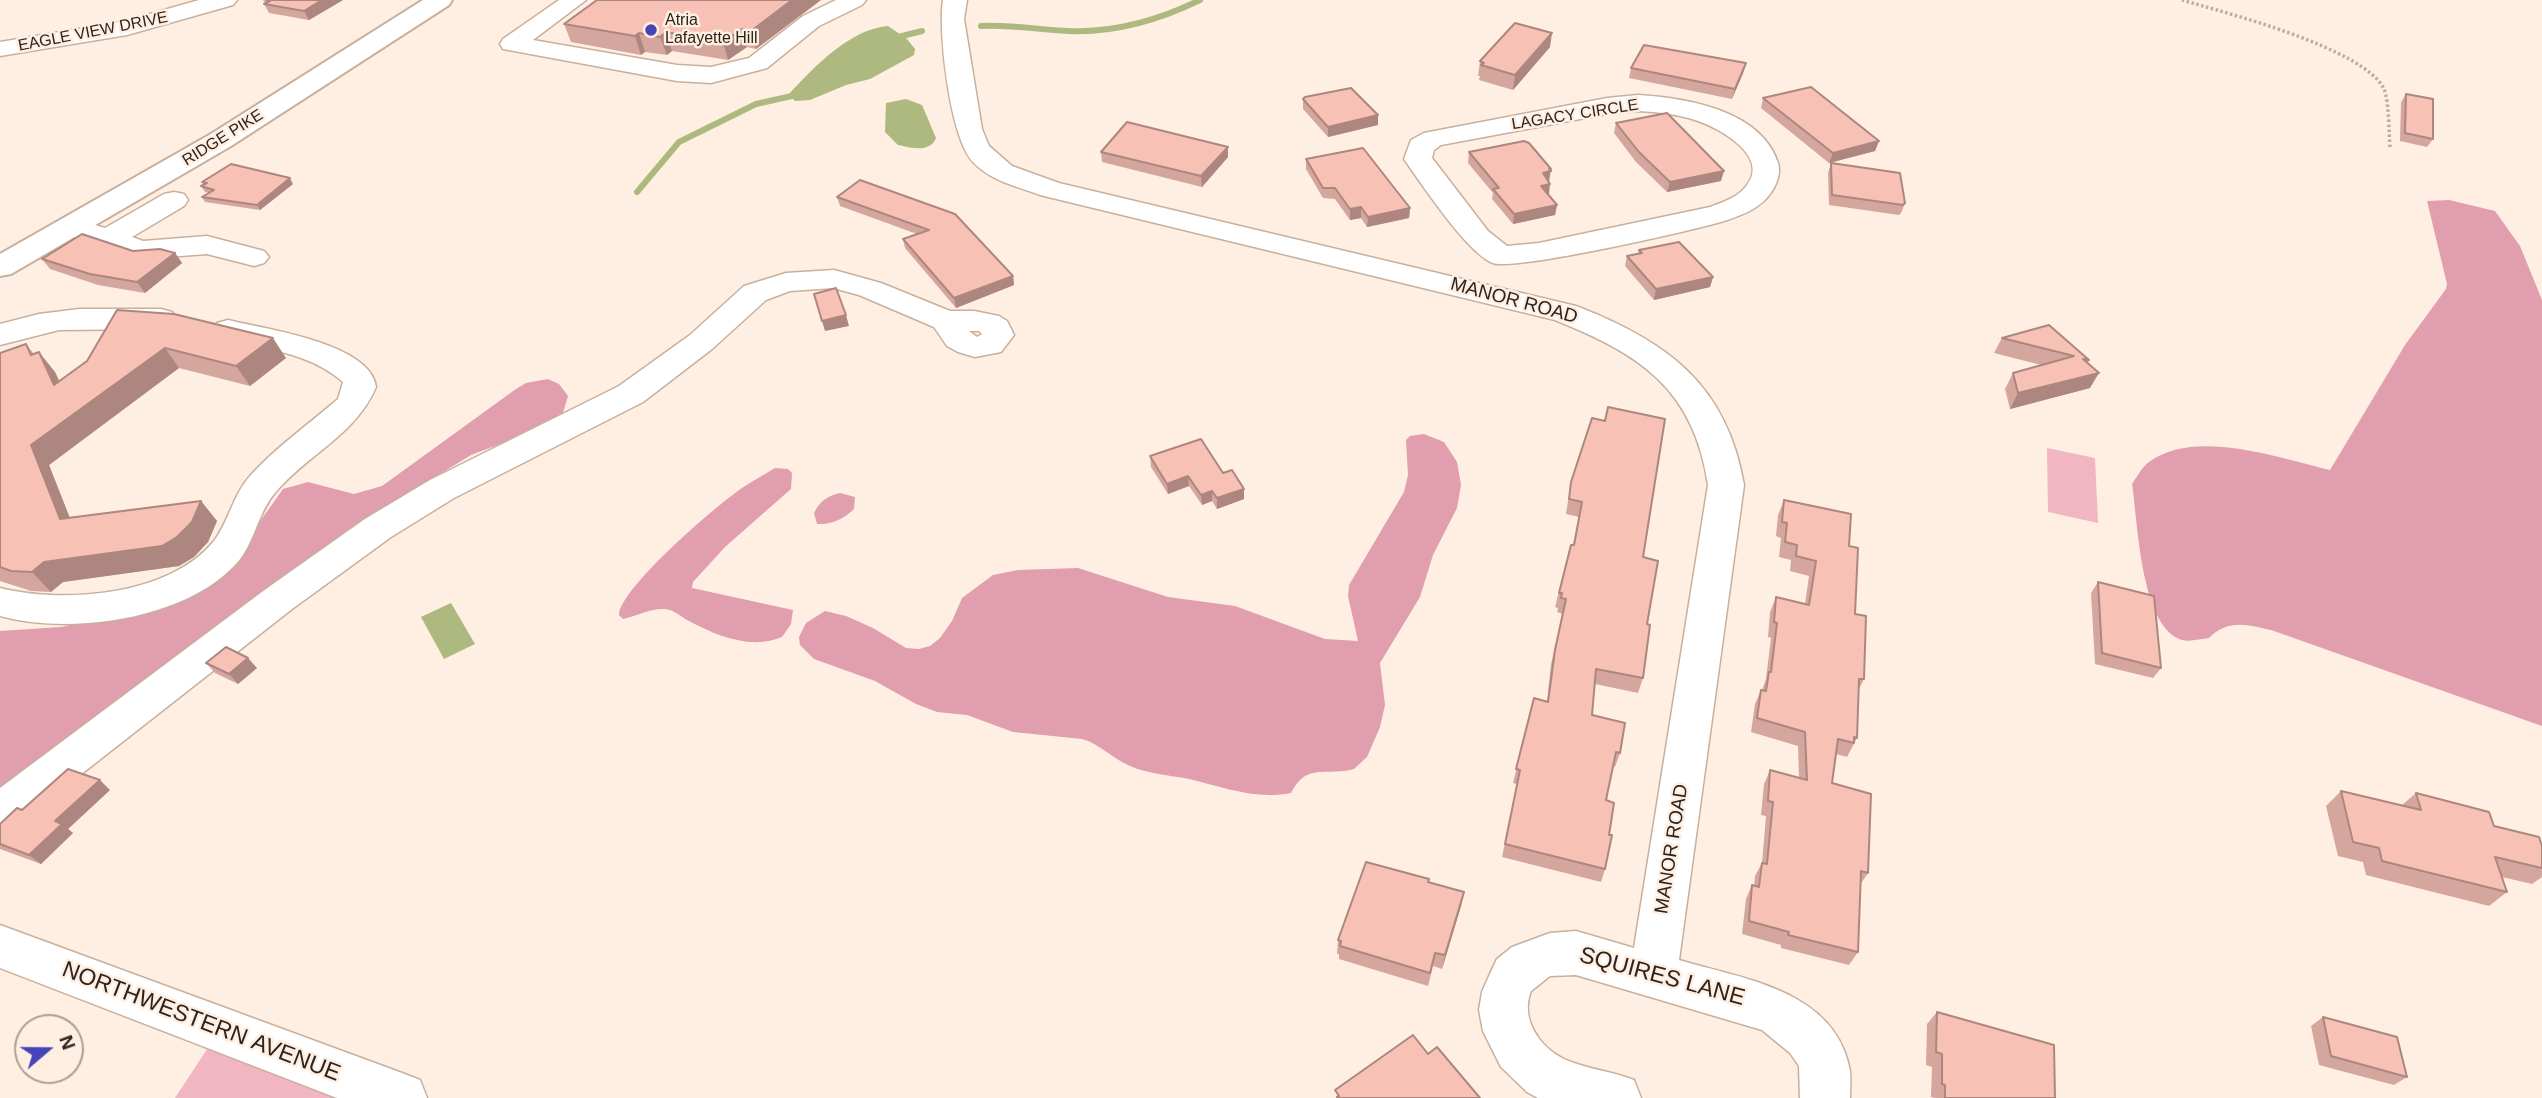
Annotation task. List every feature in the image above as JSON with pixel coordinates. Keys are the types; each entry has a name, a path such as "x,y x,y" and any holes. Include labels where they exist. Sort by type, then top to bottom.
{"main road":[{"name":"RIDGE PIKE","path":"0,267 220,140 440,0"}],"street":[{"name":"EAGLE VIEW DRIVE","path":"0,49 127,28 225,0"},
{"path":"574,0 512,44 677,73 711,75 758,62 811,21 854,0"},
{"name":"MANOR ROAD","path":"956,0 951,19 969,129 983,156 1002,172 1050,189 1483,292 1586,320 1643,350 1675,375 1697,401 1713,426 1725,464 1724,503 1654,975"},
{"name":"LAGACY CIRCLE","path":"1654,104 1694,111 1730,125 1751,141 1764,159 1767,169 1762,188 1746,203 1733,209 1539,252 1502,256 1478,237 1418,159 1418,150 1426,142 1608,106 1654,104"},
{"path":"72,227 141,250 207,245 254,257"},
{"path":"1483,292 1502,256"},
{"path":"0,813 279,599 378,528 442,489 631,394 701,342 755,293 786,282 834,279 870,289 946,321"},
{"name":"NORTHWESTERN AVENUE","path":"0,946 402,1098"},
{"name":"SQUIRES LANE","path":"1616,1098 1556,1080 1539,1072 1513,1045 1505,1028 1504,995 1518,969 1530,960 1552,953 1576,953 1776,1011 1793,1022 1818,1052 1825,1070 1825,1098"}],"lane":[{"path":"108,239 174,200"},
{"path":"0,335 32,324 69,319 195,321 305,350 335,362 359,378 360,387 358,395 342,415 262,485 252,499 226,553 195,578 159,593 78,609 28,610 0,602"}],"path":[{"path":"2182,0 2301,38 2360,67 2385,89 2390,148"}],"shaded area":[{"path":"888,26 907,39 915,49 914,55 870,79 846,85 810,100 795,101 789,94 821,61 847,42 860,34"},
{"path":"906,99 922,105 936,138 930,146 920,148 898,145 885,132 886,103"},
{"path":"2449,200 2495,211 2520,246 2542,300 2542,726 2274,631 2248,625 2232,625 2209,638 2182,640 2168,631 2157,615 2149,595 2139,546 2132,484 2149,462 2168,452 2213,446 2262,453 2330,470 2405,345 2446,289 2427,201"},
{"path":"548,379 559,384 568,396 562,416 550,425 471,455 430,480 0,796 0,631 61,627 99,619 256,527 283,489 308,482 354,494 382,486 516,389 526,383"},
{"path":"1424,434 1444,442 1457,462 1461,485 1457,508 1433,555 1420,597 1380,663 1385,705 1380,727 1367,757 1354,769 1311,773 1297,783 1291,793 1252,794 1151,773 1124,763 1095,744 1082,739 1013,732 967,715 937,712 916,704 875,681 814,659 800,645 799,637 806,623 825,611 846,616 873,628 906,648 930,646 940,638 952,621 962,598 993,575 1018,570 1078,568 1168,597 1235,606 1325,639 1358,641 1348,596 1349,585 1404,492 1408,475 1406,440 1410,436"},
{"path":"2047,448 2095,458 2098,523 2048,512"},
{"path":"775,468 788,469 792,473 791,489 725,547 693,582 692,588 793,610 791,624 782,637 770,641 746,642 711,632 665,609 623,619 619,615 635,586 692,529 746,485"},
{"path":"840,493 855,497 854,509 837,521 817,524 814,513 821,502"},
{"path":"451,603 475,644 444,659 421,617"},
{"path":"211,1043 352,1098 175,1098"}],"building":[{"path":"267,0 322,0 304,11 264,4 270,1"},
{"path":"597,0 792,0 751,31 742,29 723,42 666,32 660,37 639,33 635,36 564,24"},
{"path":"1515,23 1552,33 1515,75 1481,65 1484,63 1480,61"},
{"path":"1644,45 1746,63 1735,89 1631,68"},
{"path":"1811,87 1879,141 1833,153 1763,98"},
{"path":"1351,88 1378,115 1328,127 1303,99 1305,97"},
{"path":"2406,94 2433,99 2433,139 2405,133"},
{"path":"1667,113 1724,171 1670,182 1639,152 1616,123"},
{"path":"1127,122 1228,147 1201,176 1101,152"},
{"path":"1524,141 1529,143 1551,169 1543,173 1550,184 1541,186 1557,205 1514,214 1493,189 1499,188 1469,152"},
{"path":"1363,148 1410,208 1368,217 1361,207 1350,209 1335,188 1323,188 1306,159"},
{"path":"1831,163 1900,173 1905,203 1903,205 1832,195"},
{"path":"231,164 290,178 257,205 202,197 214,190 201,186 207,183 202,182"},
{"path":"860,180 955,214 1013,276 954,298 903,239 929,230 837,197"},
{"path":"82,234 133,251 160,249 175,253 137,282 90,274 42,259"},
{"path":"1679,242 1713,277 1656,289 1627,256 1642,253 1639,250"},
{"path":"836,288 846,315 822,321 814,294"},
{"path":"117,310 174,314 273,338 236,366 165,348 31,445 60,519 201,501 192,522 177,537 162,546 44,562 32,572 11,571 0,567 0,353 26,344 31,355 39,352 54,385 87,361"},
{"path":"2049,325 2089,360 2083,359 2099,373 2018,393 2013,373 2074,356 2002,338"},
{"path":"1608,407 1665,419 1643,557 1658,561 1647,624 1650,625 1643,678 1596,669 1592,715 1625,723 1620,753 1616,752 1606,800 1614,803 1609,835 1612,835 1605,869 1505,844 1520,770 1516,769 1534,698 1548,702 1566,599 1561,598 1562,593 1559,593 1571,545 1574,545 1582,502 1569,499 1571,482 1592,418 1605,421"},
{"path":"1201,439 1223,473 1232,470 1244,489 1217,498 1212,491 1201,495 1188,476 1167,484 1150,456"},
{"path":"1784,500 1851,514 1849,546 1858,548 1855,614 1866,616 1864,679 1859,679 1857,738 1854,737 1854,743 1838,739 1832,783 1871,794 1868,873 1861,871 1858,952 1788,935 1789,932 1749,921 1752,885 1759,887 1762,863 1767,864 1773,802 1768,801 1770,770 1807,780 1805,732 1757,718 1761,690 1766,691 1771,672 1777,623 1774,622 1776,597 1809,605 1816,561 1796,556 1797,545 1785,542 1787,523 1782,522"},
{"path":"2098,582 2154,596 2161,668 2102,653"},
{"path":"226,647 248,658 229,674 206,663"},
{"path":"68,769 100,780 55,821 62,824 29,855 0,844 0,824 17,808 22,810"},
{"path":"2341,791 2421,810 2416,793 2489,812 2494,826 2539,837 2542,846 2542,868 2495,857 2507,892 2382,861 2379,848 2353,842"},
{"path":"1366,862 1429,879 1428,882 1464,892 1445,955 1435,953 1430,973 1340,946 1341,941 1338,940"},
{"path":"1937,1012 2054,1045 2055,1098 1945,1098 1942,1054 1936,1052"},
{"path":"2323,1017 2397,1037 2407,1077 2331,1056"},
{"path":"1413,1035 1428,1054 1437,1047 1480,1098 1337,1098 1339,1096 1335,1090"}],"waterway":[{"path":"981,26 1068,31 1102,30 1169,14 1200,0"},
{"path":"894,38 922,31"},
{"path":"637,192 679,142 756,104 801,94"}],"place":[{"name":"Atria Lafayette Hill","path":"651,30"}]}
